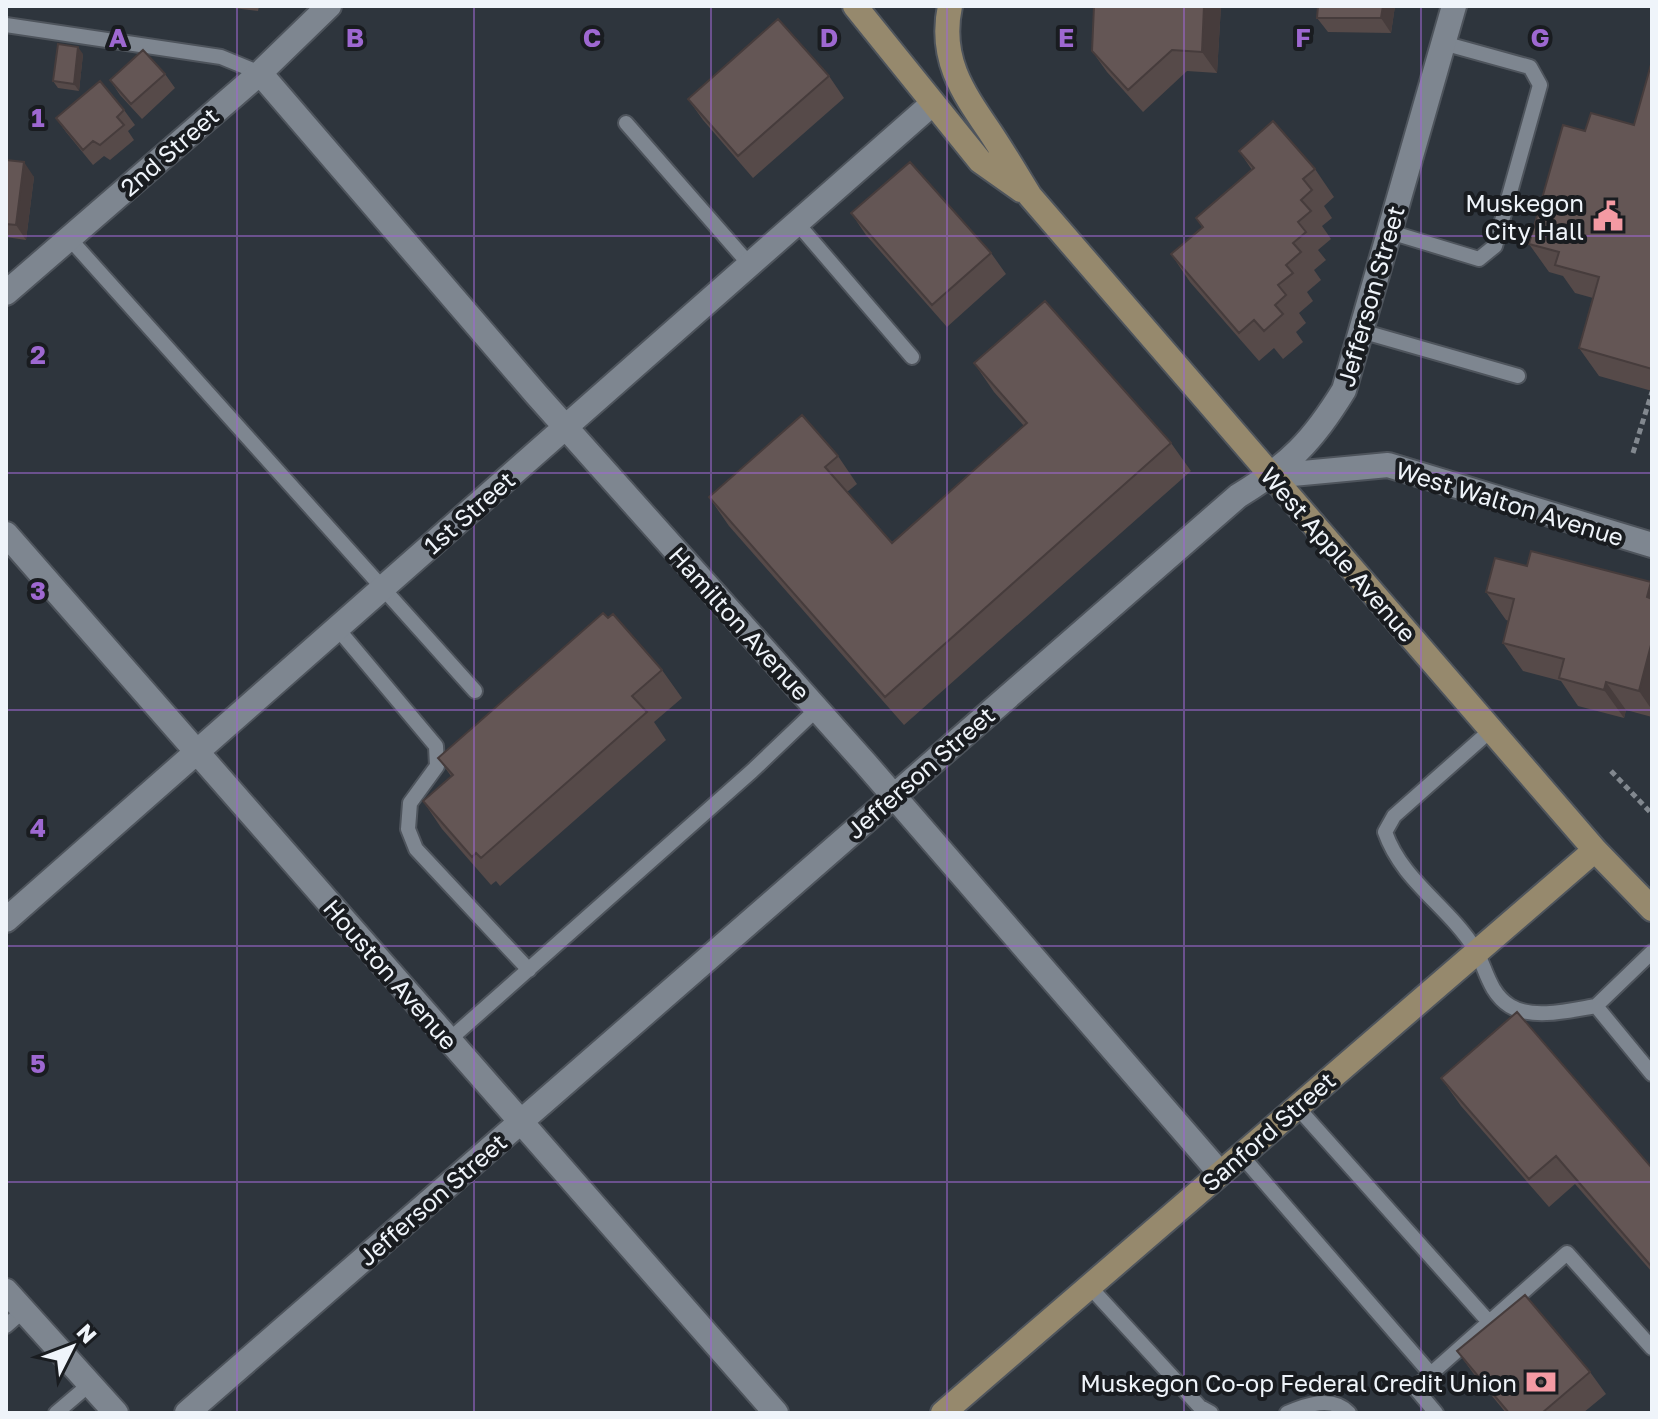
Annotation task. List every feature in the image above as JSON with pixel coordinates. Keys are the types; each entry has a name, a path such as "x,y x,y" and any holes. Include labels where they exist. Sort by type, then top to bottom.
{"main road":[{"name":"West Apple Avenue","path":"855,6 980,161 1030,196"},
{"name":"West Apple Avenue","path":"950,6 946,25 947,54 960,89 1030,196 1595,850 1652,909"},
{"name":"Sanford Street","path":"943,1413 1595,850"}],"street":[{"name":"2nd Street","path":"8,289 260,73 329,6"},
{"name":"Jefferson Street","path":"187,1413 892,795 1238,496 1271,476 1316,436 1344,390 1454,6"},
{"name":"Hamilton Avenue","path":"260,73 565,427 817,709 1220,1173"},
{"name":"1st Street","path":"6,920 932,104"},
{"name":"West Walton Avenue","path":"1271,476 1388,465 1652,545"},
{"name":"Houston Avenue","path":"6,534 776,1413"},
{"path":"6,1291 15,1318 90,1384 116,1413"}],"lane":[{"path":"6,25 221,57 260,73"},
{"path":"1390,232 1479,259 1495,246 1540,85 1530,67 1443,43"},
{"path":"626,123 750,265"},
{"path":"797,223 912,357"},
{"path":"69,238 475,691"},
{"path":"1361,331 1518,376"},
{"path":"337,628 436,746 437,766 410,803 408,829 416,849 529,970"},
{"path":"449,1040 817,709"},
{"path":"1491,730 1394,816 1385,832 1394,858 1476,951 1482,972 1511,1006 1532,1013 1596,1006 1652,952"},
{"path":"1596,1006 1652,1074"},
{"path":"1297,1107 1489,1322"},
{"path":"1241,1155 1431,1374"},
{"path":"1436,1413 1415,1388 1567,1253 1652,1348"},
{"path":"1089,1286 1200,1407 1211,1413"},
{"path":"56,1413 90,1384"},
{"path":"1287,1413 1315,1401 1344,1408 1349,1413"}],"path":[{"path":"1633,453 1652,392"},
{"path":"1611,771 1652,814"}],"building":[{"path":"1094,6 1204,6 1202,52 1172,50 1128,90 1092,51"},
{"path":"1318,6 1383,6 1381,18 1317,18"},
{"path":"778,19 829,76 738,156 688,99"},
{"path":"58,44 78,47 74,84 53,81"},
{"path":"143,50 165,74 131,104 110,80"},
{"name":"Muskegon City Hall","path":"1652,61 1652,369 1579,348 1599,277 1555,265 1559,252 1529,244 1563,125 1585,131 1591,113 1634,125"},
{"path":"100,81 124,110 117,117 124,125 100,145 93,141 83,150 56,118"},
{"path":"1273,121 1315,169 1303,179 1312,190 1301,200 1311,211 1298,222 1306,232 1293,243 1301,252 1286,265 1293,273 1278,285 1286,295 1275,305 1283,314 1264,331 1254,320 1239,333 1171,254 1203,227 1196,218 1254,168 1239,151"},
{"path":"6,160 24,162 16,225 6,224"},
{"path":"910,162 991,253 932,305 851,213"},
{"path":"1045,301 1171,443 885,697 709,497 802,415 838,456 825,467 892,543 1027,423 974,363"},
{"path":"1531,551 1651,582 1647,597 1652,599 1652,646 1639,691 1606,682 1604,690 1559,678 1564,659 1503,643 1514,599 1486,592 1495,558 1527,566"},
{"path":"603,613 608,618 613,614 662,670 632,696 647,712 481,858 476,853 472,857 423,801 453,775 438,758"},
{"path":"1517,1012 1652,1168 1652,1267 1556,1156 1529,1179 1441,1078"},
{"path":"1525,1295 1590,1372 1542,1413 1509,1413 1457,1351"}],"place":[{"name":"Muskegon City Hall","path":"1608,216"},
{"name":"Muskegon Co-op Federal Credit Union","path":"1541,1382"}]}
